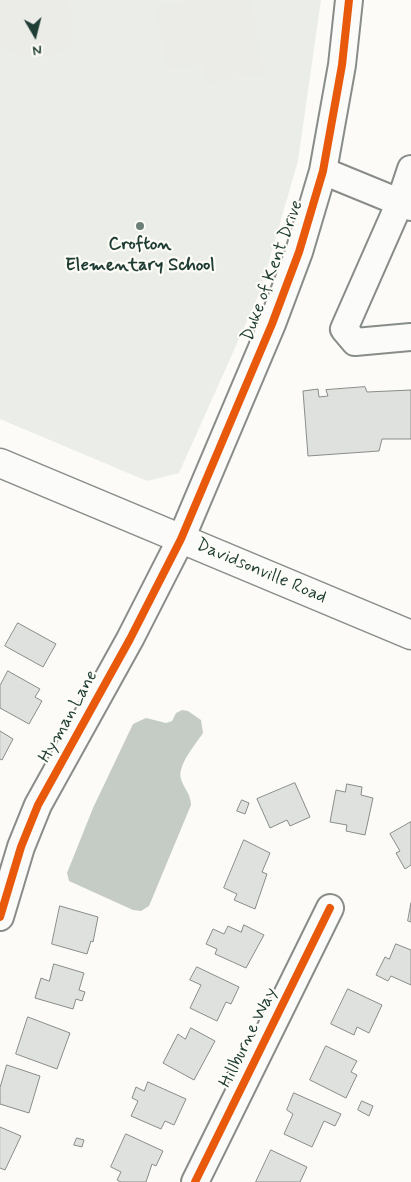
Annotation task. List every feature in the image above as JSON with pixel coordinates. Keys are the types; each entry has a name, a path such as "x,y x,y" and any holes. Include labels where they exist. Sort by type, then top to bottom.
{"main road":[{"name":"Davidsonville Road","path":"0,463 411,635"}],"street":[{"name":"Duke of Kent Drive","path":"181,539 272,324 299,252 323,171 342,65 349,0"},
{"path":"411,169 405,205 344,329 356,342 411,337"},
{"path":"323,171 405,205"},
{"name":"Hyman Lane","path":"0,917 21,847 38,804 130,639 181,539"},
{"name":"Hillburne Way","path":"195,1182 330,908"}],"shaded area":[{"name":"Crofton Elementary School","path":"0,0 321,0 298,161 260,292 179,473 147,481 0,419"},
{"path":"0,0 69,0 74,46 53,55 37,58 21,55 0,46"},
{"path":"197,0 251,0 264,74 206,83 202,64 167,70 155,6"},
{"path":"182,710 188,711 201,720 203,733 184,761 181,773 181,779 190,798 191,805 149,906 141,911 133,910 69,881 67,873 93,808 133,724 146,718 166,723 172,721 176,713"}],"building":[{"path":"365,387 367,392 411,390 411,439 382,439 379,451 308,456 303,391 318,389 319,397 328,396 326,390"},
{"path":"18,623 56,644 43,667 5,646"},
{"path":"8,671 40,689 35,697 42,701 29,724 0,708 0,686"},
{"path":"0,731 13,739 2,760 0,759"},
{"path":"295,783 310,817 290,826 287,820 270,828 257,799"},
{"path":"347,784 362,787 361,795 373,798 365,835 346,831 347,825 330,822 336,790 345,792"},
{"path":"242,800 249,803 245,814 237,811"},
{"path":"411,822 411,865 405,869 396,853 400,851 390,834"},
{"path":"244,840 270,853 262,872 267,874 255,909 234,900 237,894 224,888"},
{"path":"411,903 411,922 408,921"},
{"path":"60,906 98,917 93,942 91,941 87,954 52,944"},
{"path":"244,925 264,935 246,968 215,954 217,949 206,944 213,929 224,934 228,926 241,932"},
{"path":"396,944 411,950 411,985 391,976 388,981 376,975 385,957 389,959"},
{"path":"54,964 84,973 79,990 85,992 82,1001 76,999 73,1009 35,998 41,978 49,981"},
{"path":"197,967 239,987 231,1004 226,1002 217,1021 190,1008 201,985 190,980"},
{"path":"348,989 382,1005 369,1033 357,1027 354,1035 331,1024"},
{"path":"28,1017 70,1033 57,1069 16,1054"},
{"path":"191,1028 215,1041 194,1080 163,1063 178,1034 185,1039"},
{"path":"326,1046 357,1061 351,1072 357,1075 346,1098 310,1080"},
{"path":"7,1065 40,1076 29,1113 0,1104 0,1088"},
{"path":"148,1082 186,1099 174,1125 165,1121 161,1129 131,1116 138,1101 132,1098 136,1087 144,1091"},
{"path":"294,1093 341,1114 335,1126 324,1121 312,1147 284,1134 293,1114 287,1110"},
{"path":"362,1101 373,1106 369,1116 358,1110"},
{"path":"0,1127 21,1136 5,1170 0,1168"},
{"path":"126,1134 163,1151 156,1166 152,1164 146,1182 121,1182 117,1180 121,1172 111,1167"},
{"path":"77,1138 84,1140 82,1147 74,1145"},
{"path":"271,1150 307,1167 300,1182 256,1182"}],"cycle path":[{"path":"0,917 21,847 38,805 130,639 181,539 272,324 299,252 323,171 342,65 349,0"},
{"path":"195,1182 330,908"}],"place":[{"name":"Crofton Elementary School","path":"140,226"}]}
